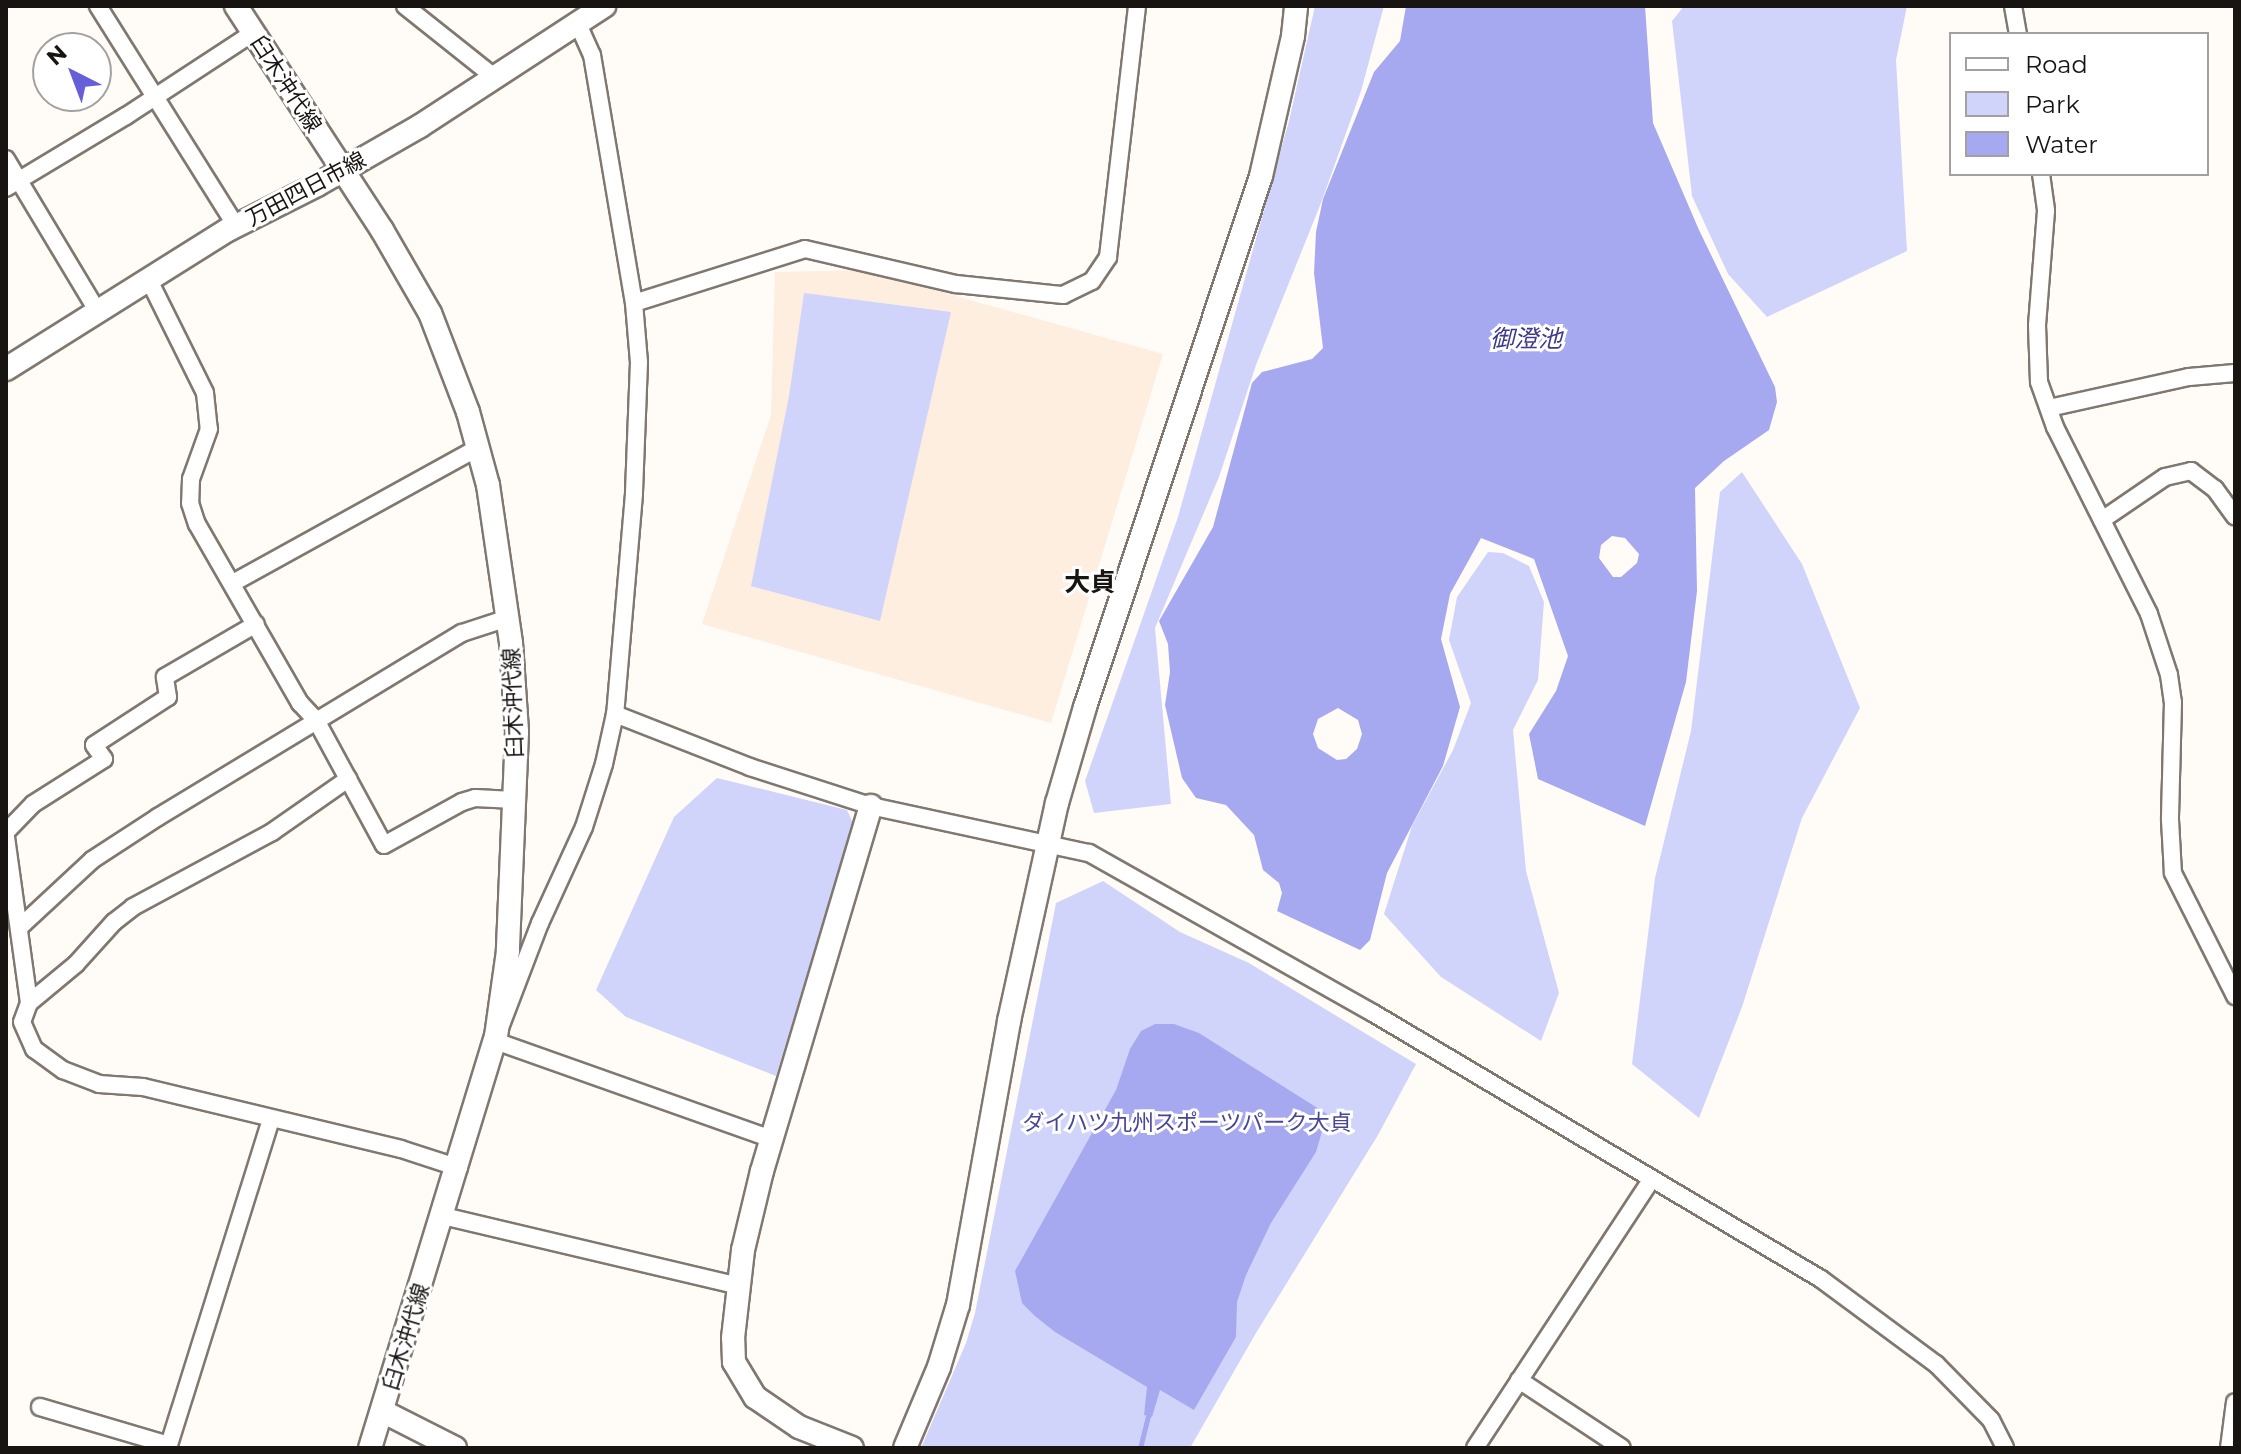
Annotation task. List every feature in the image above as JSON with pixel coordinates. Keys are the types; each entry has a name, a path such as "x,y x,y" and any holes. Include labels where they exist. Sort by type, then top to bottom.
{"street":[{"path":"98,6 236,226"},
{"name":"臼木沖代線","path":"236,6 430,313 478,448 493,514 508,618 517,732 508,951 495,1041 459,1168 370,1448"},
{"path":"405,6 493,76"},
{"name":"万田四日市線","path":"6,369 96,309 236,226 343,171 420,126 604,6"},
{"path":"634,303 805,249 956,284 1063,295 1092,281 1108,257 1114,223 1137,6"},
{"path":"905,1448 939,1367 958,1305 1009,1021 1057,803 1085,707 1261,176 1293,36 1296,6"},
{"path":"2013,6 2018,32"},
{"path":"578,24 592,55 634,303 639,362 638,439 615,714 604,764 584,827 540,923 495,1041 771,1139"},
{"path":"13,185 253,33"},
{"path":"6,159 13,185 96,309"},
{"path":"2041,176 2046,211 2036,354 2039,382 2149,614 2169,675 2173,702 2170,820 2173,873 2235,996"},
{"path":"148,278 205,393 209,429 191,479 190,503 197,524 300,703 316,720 384,845 462,802 475,798 514,800"},
{"path":"2049,408 2161,382 2235,373"},
{"path":"233,583 478,448"},
{"path":"2102,520 2165,477 2191,471 2215,489 2235,517"},
{"path":"20,927 92,860 462,633 508,618"},
{"path":"29,1003 6,835 33,804 104,759 94,745 168,697 165,677 256,624"},
{"path":"615,714 750,767 871,806 1089,853 1821,1279 1896,1333 1965,1391 1991,1420 2005,1448"},
{"path":"348,779 272,832 133,907 114,922 76,964 29,1003 14,1025 34,1049 63,1070 99,1084 143,1087 401,1149 459,1168"},
{"path":"852,1448 787,1420 755,1397 743,1382 734,1350 738,1286 771,1139 871,806"},
{"path":"40,1407 168,1446 271,1119"},
{"path":"1475,1448 1652,1179"},
{"path":"443,1216 738,1286"},
{"path":"1519,1380 1622,1448"},
{"path":"2229,1448 2235,1402"},
{"path":"382,1411 455,1448"}],"shaded area":[{"path":"863,270 1163,354 1051,723 702,624 771,415 775,272"}],"green space":[{"path":"1315,6 1384,6 1361,91 1321,203 1256,365 1219,477 1155,628 1171,804 1094,813 1085,781 1178,517 1289,121"},
{"path":"1684,6 1907,6 1896,60 1907,251 1767,317 1728,274 1692,196 1672,21"},
{"path":"804,293 951,312 880,621 751,586 789,396"},
{"path":"1742,472 1802,564 1860,708 1802,818 1742,1007 1699,1118 1632,1064 1655,878 1691,731 1720,492"},
{"path":"1488,552 1503,553 1529,566 1544,602 1538,680 1513,730 1526,871 1559,993 1541,1041 1441,977 1384,914 1412,826 1453,750 1471,703 1449,640 1457,597"},
{"path":"717,778 847,810 853,823 776,1076 626,1017 596,990 674,817"},
{"name":"ダイハツ九州スポーツパーク大貞","path":"1103,881 1180,932 1249,963 1416,1064 1378,1135 1256,1333 1190,1448 921,1448 966,1343 975,1313 1056,903"}],"water":[{"name":"御澄池","path":"1406,6 1645,6 1653,123 1699,230 1775,387 1777,402 1769,430 1724,461 1695,488 1697,591 1686,682 1645,826 1538,779 1529,734 1556,691 1568,656 1534,559 1481,538 1450,594 1441,639 1460,707 1443,766 1387,873 1370,940 1360,950 1277,911 1282,893 1279,883 1263,870 1254,835 1226,805 1196,798 1182,778 1165,705 1170,672 1168,644 1159,621 1213,527 1252,383 1262,372 1312,359 1323,348 1314,273 1316,232 1323,199 1374,72 1400,41","holes":["1612,536 1625,538 1639,554 1637,563 1621,577 1613,577 1599,558 1601,545","1338,708 1358,720 1362,734 1357,749 1346,759 1337,760 1318,748 1313,734 1318,719"]},
{"path":"1155,1024 1174,1024 1199,1033 1327,1114 1316,1152 1271,1223 1246,1275 1237,1302 1236,1337 1194,1410 1160,1390 1152,1417 1144,1415 1147,1387 1055,1332 1035,1316 1022,1303 1015,1271 1116,1090 1130,1049 1141,1031"}],"waterway":[{"path":"1140,1448 1148,1416"}],"district":[{"name":"大貞","path":"1090,583"}]}
